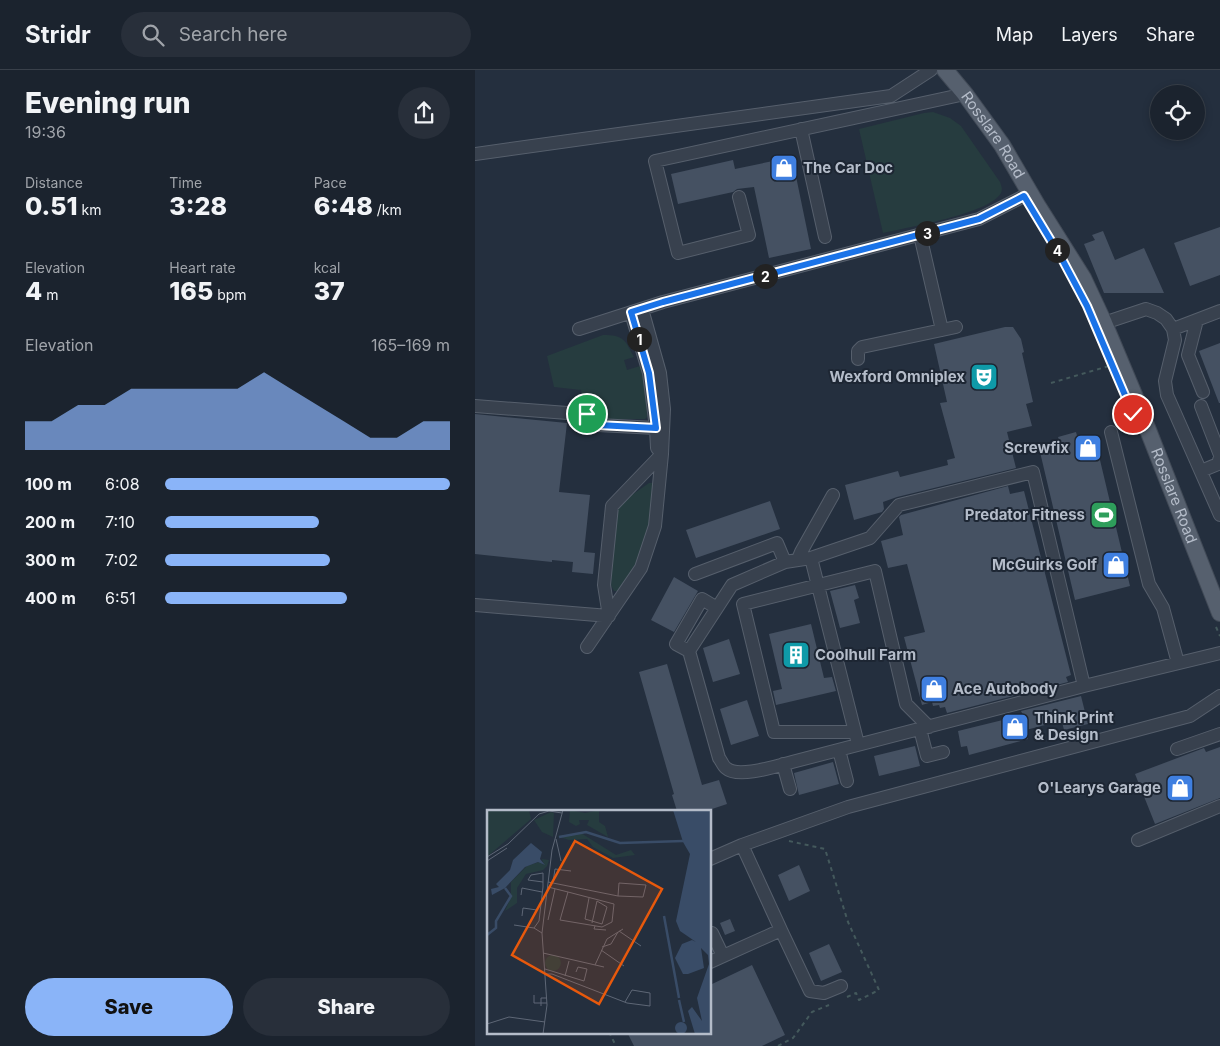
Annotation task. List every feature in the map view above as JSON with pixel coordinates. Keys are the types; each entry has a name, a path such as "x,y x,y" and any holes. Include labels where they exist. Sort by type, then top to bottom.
{"main road":[{"name":"Rosslare Road","path":"945,70 1002,145 1083,278 1104,323 1218,620"}],"street":[{"path":"475,154 891,96 931,70"},
{"path":"739,197 749,235 678,253 655,161 965,94"},
{"path":"801,129 825,237"},
{"path":"579,329 636,311 979,219 1030,192"},
{"path":"920,235 942,330"},
{"path":"1104,323 1146,309 1166,319 1173,329 1175,340 1165,381 1167,395 1220,515"},
{"path":"1173,329 1220,310"},
{"path":"636,311 649,373 657,448 663,454"},
{"path":"587,647 641,568 655,526 663,454 664,409 660,373 636,311"},
{"path":"1197,320 1188,355 1203,392"},
{"path":"858,359 858,350 862,347 888,346 907,338 956,327"},
{"path":"868,337 881,334 884,346"},
{"path":"475,406 594,415 598,425 656,428"},
{"path":"1201,406 1220,456 1217,464 1201,471"},
{"path":"1111,432 1149,584 1163,608 1177,663"},
{"path":"609,616 604,585 611,506 663,454"},
{"path":"857,738 839,750 754,771 736,773 726,768 719,758 689,651 731,585 785,562 811,558 870,538 899,505 1033,472 1084,686"},
{"path":"798,559 833,495"},
{"path":"695,574 777,543 785,562"},
{"path":"811,558 857,738"},
{"path":"943,752 927,756 925,728 906,704 875,571 743,604 774,732 857,738 925,728 1084,686 1220,653"},
{"path":"475,605 609,616"},
{"path":"711,859 742,844 848,807 1190,716 1219,698"},
{"path":"1177,749 1220,734"},
{"path":"839,750 847,781"},
{"path":"783,764 789,789"},
{"path":"1138,840 1220,806"},
{"path":"742,844 810,991 824,993 843,992"},
{"path":"711,962 781,930"},
{"path":"712,933 723,956"}],"path":[{"path":"1051,382 1106,367"},
{"path":"1218,620 1220,636"},
{"path":"789,840 825,849 848,922 879,990 859,1000 857,993 843,992"},
{"path":"778,1046 793,1038 812,1012 829,1005"},
{"path":"610,1034 616,1046"}],"green space":[{"path":"933,112 950,118 961,126 1000,182 1001,193 994,201 965,213 947,219 883,233 859,129"},
{"path":"603,335 620,337 626,343 634,357 624,360 627,370 640,366 646,388 647,417 645,419 604,418 602,410 583,408 581,390 554,387 547,356"},
{"path":"649,483 653,483 649,531 641,554 624,584 617,591 614,591 611,585 616,512 626,499"}],"building":[{"path":"792,157 811,249 769,258 754,187 737,189 733,192 678,204 671,174 733,160 735,169"},
{"path":"1220,227 1220,275 1190,286 1174,243"},
{"path":"1103,231 1115,260 1144,248 1164,293 1104,293 1084,244 1095,240 1092,235"},
{"name":"Wexford Omniplex","path":"1005,327 1013,327 1021,339 1024,352 1022,353 1033,402 1026,404 1032,426 1007,432 1016,468 897,497 883,502 884,509 882,512 854,520 845,485 898,471 900,477 948,465 947,460 955,458 940,403 947,402 934,344"},
{"path":"1220,343 1220,403 1219,403 1199,351"},
{"path":"475,414 567,423 559,492 590,495 584,552 595,553 593,574 572,572 573,562 552,560 552,562 475,554"},
{"path":"1076,432 1079,443 1095,439 1130,586 1075,600 1040,452 1061,447 1058,437"},
{"path":"1008,486 1010,494 1024,491 1071,675 1066,677 1068,682 947,713 945,707 933,706 932,702 922,705 904,637 925,632 907,564 888,568 881,541 903,535 899,517 901,515"},
{"path":"770,501 780,529 696,558 686,530"},
{"path":"674,577 698,591 674,632 651,620"},
{"path":"855,585 859,598 854,600 860,623 840,628 830,591"},
{"name":"Coolhull Farm","path":"811,624 824,678 832,677 836,691 776,705 773,691 782,689 769,634"},
{"path":"729,639 740,674 713,682 703,648"},
{"path":"667,664 702,785 719,780 727,804 709,810 677,810 672,795 674,794 639,672"},
{"path":"1081,696 1088,724 1064,730 1061,718 1044,722 1045,725 1026,730 1028,739 969,755 967,746 961,747 958,731 1023,715 1021,711"},
{"path":"747,700 759,736 731,745 720,709"},
{"path":"915,746 920,766 879,776 874,756"},
{"name":"O'Learys Garage","path":"1220,747 1220,798 1155,824 1135,774 1204,748 1206,752"},
{"path":"833,762 839,784 799,795 794,773"},
{"path":"799,865 810,891 789,901 778,875"},
{"path":"730,919 735,931 725,935 720,923"},
{"path":"829,944 842,972 821,981 809,953"},
{"path":"752,965 785,1035 762,1046 634,1046 628,1034 711,1034 711,985"}],"place":[{"name":"The Car Doc","path":"784,168"},
{"name":"Wexford Omniplex","path":"984,377"},
{"name":"Screwfix","path":"1088,448"},
{"name":"Predator Fitness","path":"1104,515"},
{"name":"McGuirks Golf","path":"1116,565"},
{"name":"Coolhull Farm","path":"796,655"},
{"name":"Ace Autobody","path":"934,689"},
{"name":"Think Print & Design","path":"1015,727"},
{"name":"O'Learys Garage","path":"1180,788"}],"route":[{"path":"587,414 594,415 598,425 656,428 649,373 631,312 979,219 1024,196 1062,259 1087,306 1133,414"}]}
